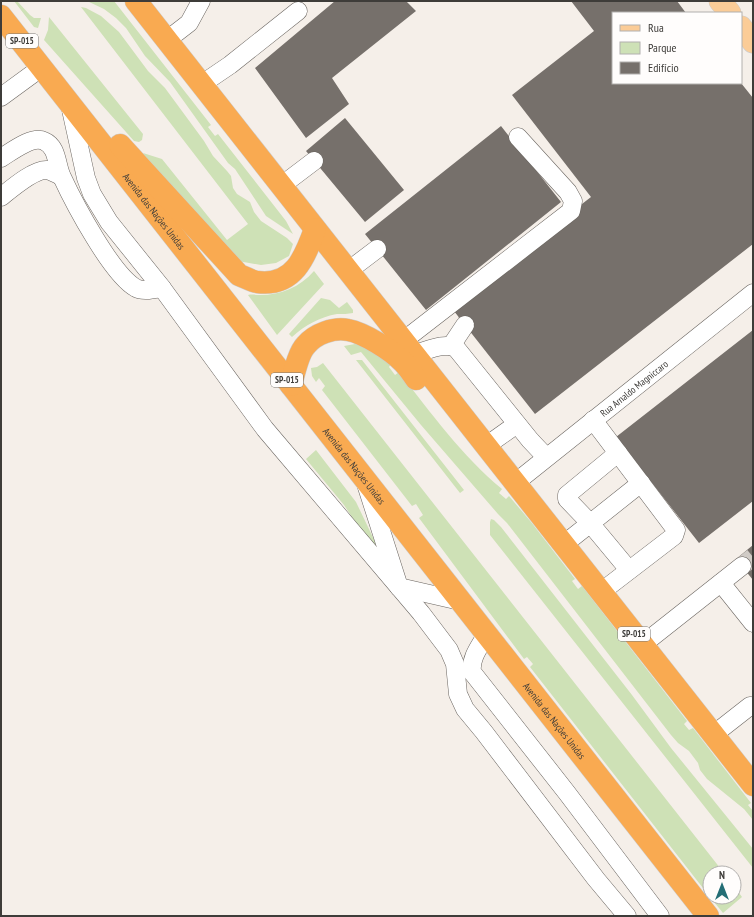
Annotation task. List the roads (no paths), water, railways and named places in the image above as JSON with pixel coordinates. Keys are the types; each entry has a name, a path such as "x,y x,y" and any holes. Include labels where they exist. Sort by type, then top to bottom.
{"highway":[{"name":"SP-015","path":"138,2 408,348 753,785"},
{"name":"Avenida das Nações Unidas","path":"1,16 708,916"},
{"path":"76,111 109,131 125,151 239,276 257,282 276,281 289,275 298,267 305,255 315,229"},
{"path":"291,385 302,352 306,345 320,334 336,330 348,330 378,342 403,362 462,436 492,454"}],"main road":[{"path":"720,1 729,12"},
{"path":"742,28 753,42"}],"street":[{"path":"167,40 189,23 200,1"},
{"path":"202,84 298,11"},
{"path":"1,97 42,67"},
{"path":"76,111 86,178 92,194 109,222 162,288 265,429 399,587 449,650 455,664 458,694 465,709 489,738 605,890 627,916"},
{"path":"408,348 571,211 572,201 568,192 518,137"},
{"path":"1,158 30,141 44,140 53,147 61,176 96,240 121,276 136,288 153,290 162,288"},
{"path":"281,186 314,161"},
{"path":"1,197 23,180 39,171 47,170 61,176"},
{"path":"348,271 377,249"},
{"name":"Rua Arnaldo Magniccaro","path":"515,483 753,293"},
{"path":"451,346 464,324"},
{"path":"408,348 443,346 451,346 456,348 517,424 546,457"},
{"path":"593,420 676,530 674,536 601,592"},
{"path":"492,454 517,424"},
{"path":"618,453 567,495 567,499 590,523 629,570"},
{"path":"365,480 399,587"},
{"path":"563,545 641,483"},
{"path":"642,645 742,566"},
{"path":"721,583 753,623"},
{"path":"399,587 460,601"},
{"path":"487,634 474,655 472,672 567,792 660,916"},
{"path":"713,735 750,706"},
{"path":"605,890 605,902 614,916"}],"tunnel":[{"path":"742,566 753,557"}]}
